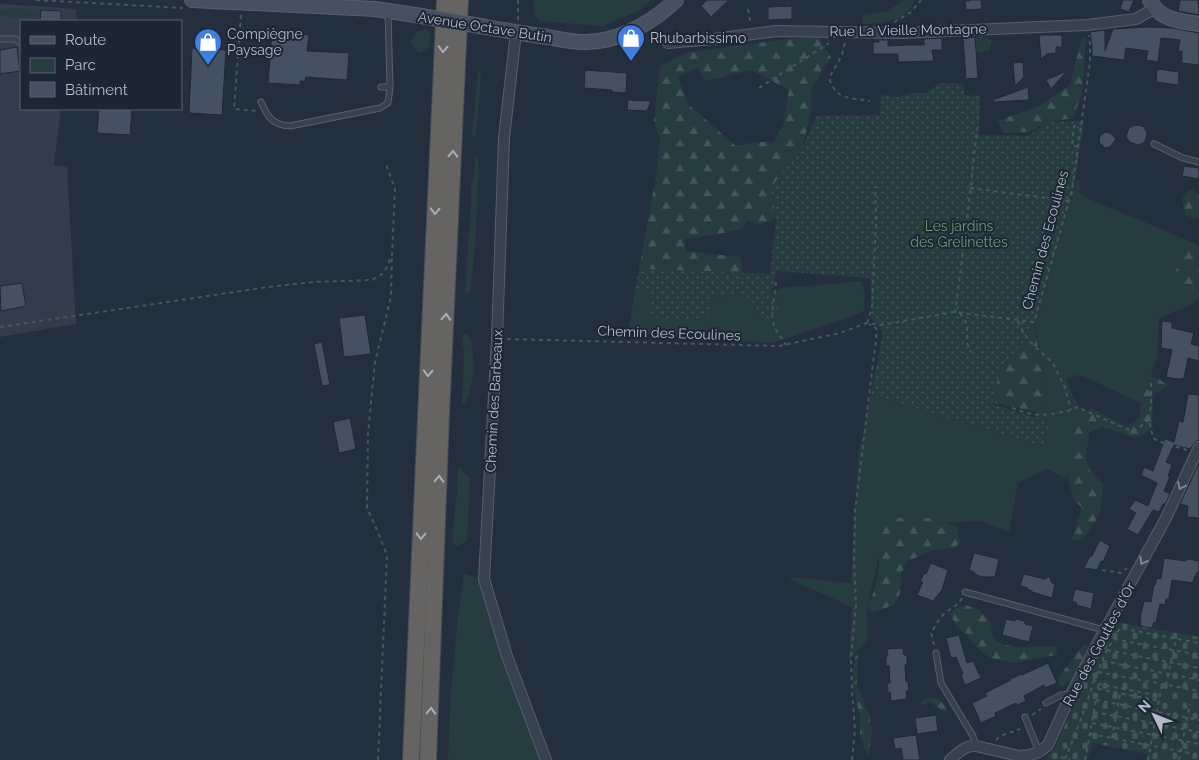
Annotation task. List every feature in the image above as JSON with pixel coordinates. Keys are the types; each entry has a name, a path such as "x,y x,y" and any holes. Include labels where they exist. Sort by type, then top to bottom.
{"highway":[{"path":"411,760 445,0"},
{"path":"428,760 441,414 460,0"}],"main road":[{"name":"Avenue Octave Butin","path":"192,0 388,10 583,42 606,39 634,30 660,14 676,0"},
{"path":"1152,4 1161,14 1169,19 1199,24"}],"street":[{"name":"Rue La Vieille Montagne","path":"668,43 777,30 902,34 1087,25 1136,19 1152,4"},
{"name":"Chemin des Barbeaux","path":"516,32 504,138 497,339 484,579 507,656 546,760"},
{"name":"Rue des Gouttes d'Or","path":"1040,752 1051,741 1071,694 1166,518 1198,450"},
{"path":"950,760 960,751 970,746 976,746 995,753 1020,756 1040,752"}],"lane":[{"path":"261,102 268,116 279,125 290,126 380,108 388,103 390,87 388,10"},
{"path":"0,38 15,39 20,42"},
{"path":"381,87 390,87"},
{"path":"1154,144 1183,158 1199,162"},
{"path":"965,592 1104,630"},
{"path":"936,653 941,683 973,736 976,746"},
{"path":"1046,703 1061,695 1071,694"},
{"path":"1026,718 1040,752"}],"path":[{"path":"516,32 518,25 518,0"},
{"path":"892,23 911,12 921,0"},
{"path":"241,2 234,109 266,112"},
{"path":"748,9 750,24"},
{"name":"Chemin des Ecoulines","path":"497,339 779,346 840,333 867,323 881,325 956,312 1034,322 1069,201 1090,62 1087,25"},
{"path":"634,30 639,38 644,40 668,43"},
{"path":"759,88 844,33 845,44 842,55 829,78 833,88 838,93 847,98 870,101"},
{"path":"1078,146 1072,146 1074,126 1082,124"},
{"path":"956,312 977,129"},
{"path":"378,760 387,555 367,508 368,433 376,362 392,297 395,189 386,164"},
{"path":"852,760 855,730 851,656 856,605 854,560 855,511 877,331 876,328 867,323 872,308 876,222 875,186"},
{"path":"970,188 1069,201"},
{"path":"0,327 268,287 314,282 372,280 384,273 392,255"},
{"path":"776,282 772,313 774,327 786,345"},
{"path":"960,313 967,324 966,343 971,352"},
{"path":"1018,320 1029,341 1053,363 1065,388 1071,410"},
{"path":"1151,383 1149,420 1153,438 1158,442 1198,450"},
{"path":"1012,408 1042,416 1077,407 1134,431 1149,420"},
{"path":"1102,570 1121,572 1128,566 1130,567 1126,573 1134,576"},
{"path":"936,653 932,633 944,613 959,604 965,592"},
{"path":"1065,759 1077,731 1094,680 1107,650 1120,628 1199,643"},
{"path":"1114,639 1199,655"},
{"path":"1166,685 1176,639"},
{"path":"1107,650 1199,668"},
{"path":"1102,661 1199,680"},
{"path":"1098,672 1199,691"},
{"path":"1094,680 1098,684 1160,696"},
{"path":"1086,760 1098,684"},
{"path":"1148,760 1162,684"},
{"path":"1098,689 1159,701"},
{"path":"1112,738 1120,693"},
{"path":"1152,699 1153,694"},
{"path":"1096,700 1199,720"},
{"path":"1026,718 1042,708 1046,703"},
{"path":"1179,760 1190,704"},
{"path":"1094,712 1199,732"},
{"path":"1092,723 1199,744"},
{"path":"995,753 995,741 1000,736 1029,725"},
{"path":"1090,734 1199,755"},
{"path":"1040,752 1070,760"}],"shaded area":[{"path":"0,4 76,9 77,20 20,20 20,110 61,110 54,166 67,166 76,324 0,337"}],"green space":[{"path":"533,0 652,0 637,12 602,26 540,21 534,14"},
{"path":"905,0 915,0 911,7 900,17 885,22 862,24 863,14 885,12"},
{"path":"23,8 41,13 35,19 0,16 0,10"},
{"path":"425,29 430,34 430,43 427,50 421,53 417,51 411,42 416,33"},
{"path":"982,36 992,40 989,51 976,52 975,37"},
{"path":"819,37 831,57 811,89 811,111 803,146 771,188 776,218 759,225 747,220 742,229 684,239 686,251 740,257 743,273 639,269 657,170 660,139 654,122 660,66 685,53 788,39","holes":["698,68 705,81 751,70 789,90 783,126 774,142 756,142 736,146 688,104 678,76"]},
{"path":"1082,37 1086,38 1082,94 1073,118 1048,122 1029,132 1004,133 997,121 1039,106 1070,85"},
{"path":"478,72 481,72 475,137 472,136"},
{"name":"Les jardins des Grelinettes","path":"940,83 964,84 964,95 980,96 979,135 1028,136 1048,122 1084,121 1073,194 1035,326 998,376 992,404 1048,421 1052,425 1043,446 871,395 883,332 872,319 870,278 777,271 771,295 779,305 772,318 761,318 754,304 743,294 713,297 710,307 712,317 677,320 647,316 651,292 635,291 639,269 770,274 776,218 771,188 803,146 817,116 880,115 881,95 899,97 908,93 926,93"},
{"path":"477,156 479,159 475,249 470,292 465,294 471,186 474,177 475,157"},
{"path":"1077,180 1081,182 1079,192 1082,196 1199,245 1199,291 1193,304 1159,318 1157,358 1141,403 1085,377 1076,375 1066,379 1078,407 1096,415 1066,478 1047,469 1018,483 1009,532 980,521 886,525 867,608 867,640 849,661 852,607 789,579 792,577 851,583 858,457 871,395 1043,446 1048,421 1035,418 1047,395 1035,326"},
{"path":"1193,189 1199,195 1199,219 1186,216 1182,200 1187,191"},
{"path":"1182,251 1199,251 1199,299 1195,304 1179,288 1174,277"},
{"path":"861,281 865,293 864,311 772,343 628,333 635,291 651,292 710,307 713,297 743,294 754,304 761,318 771,318 779,305 771,295 783,287"},
{"path":"977,318 1034,328 1047,395 1037,412 937,389"},
{"path":"467,334 471,340 475,370 466,402 462,405 464,352 462,342 464,335"},
{"path":"1148,376 1158,378 1168,386 1153,394 1152,427 1146,433 1135,438 1104,427 1090,432 1086,455 1091,472 1103,484 1100,513 1082,540 1072,539 1082,508 1074,500 1068,480 1071,441 1080,415 1091,408 1127,427 1140,417 1142,383"},
{"path":"458,466 470,479 467,541 457,546 454,545 452,540 458,491"},
{"path":"907,516 938,519 957,527 960,542 955,548 933,550 908,561 901,574 900,593 894,605 873,612 868,607 879,570 878,528 891,520"},
{"path":"464,574 484,579 545,760 448,760 451,690"},
{"path":"966,605 979,610 991,623 992,634 997,642 1018,647 1055,646 1058,651 1056,655 1015,663 991,658 974,645 965,633 957,627 950,614 956,608"},
{"path":"1117,622 1199,637 1199,760 1147,760 1148,754 1093,743 1087,760 1045,760 1055,748 1087,675"},
{"path":"1084,644 1088,646 1078,669 1071,680 1062,687 1059,684 1058,678"},
{"path":"855,654 858,656 857,685 870,717 872,734 867,756 860,738 860,717 852,682"},
{"path":"932,697 943,703 948,713 930,702 922,705 923,700"}],"building":[{"path":"707,0 729,0 711,17 701,6"},
{"path":"981,0 982,9 966,10 965,1"},
{"path":"1123,0 1134,0 1129,12 1120,9"},
{"path":"1180,0 1198,0 1199,15 1178,11"},
{"path":"792,6 792,19 768,20 768,7"},
{"path":"41,10 61,11 61,20 40,20"},
{"path":"1172,28 1199,33 1199,65 1182,63 1182,51 1178,51 1180,40 1161,38 1158,62 1146,60 1148,51 1126,48 1124,60 1092,56 1090,32 1105,30 1105,51 1113,29"},
{"path":"272,33 309,35 307,51 349,53 347,80 306,77 305,81 300,81 300,85 268,83"},
{"path":"1039,35 1062,35 1062,47 1056,47 1056,53 1047,54 1041,59"},
{"path":"975,37 978,78 966,79 963,38"},
{"path":"942,38 942,50 932,50 934,61 898,62 898,54 873,54 873,42 879,42 879,40 888,40 888,46 924,45 924,39"},
{"path":"17,47 20,71 0,74 0,50"},
{"path":"192,48 226,50 222,115 189,113"},
{"path":"1023,62 1024,77 1015,86 1013,63"},
{"path":"1157,69 1179,72 1178,85 1156,82"},
{"path":"585,70 627,73 626,93 584,88"},
{"path":"1067,71 1051,89 1046,80"},
{"path":"1028,87 1029,100 994,102 993,100"},
{"path":"628,100 651,101 647,111 627,110"},
{"path":"99,110 132,110 130,135 97,133"},
{"path":"1135,125 1144,127 1147,134 1145,141 1138,145 1130,142 1126,137 1129,128"},
{"path":"1105,132 1110,133 1116,139 1110,147 1105,148 1099,142 1100,136"},
{"path":"1184,166 1199,168 1199,179 1182,176"},
{"path":"22,283 26,306 1,311 0,286"},
{"path":"365,315 371,354 344,357 339,318"},
{"path":"1162,321 1172,322 1172,328 1194,333 1191,344 1199,346 1199,361 1188,358 1184,378 1166,377 1172,350 1161,348"},
{"path":"322,342 330,385 322,386 314,344"},
{"path":"1188,394 1199,395 1199,440 1190,449 1174,445 1166,462 1172,465 1168,476 1170,477 1164,491 1170,494 1159,512 1153,510 1138,535 1127,529 1136,513 1129,509 1135,500 1148,506 1157,483 1141,475 1144,467 1153,471 1165,439 1174,442 1179,421 1183,422"},
{"path":"350,418 356,449 339,453 333,422"},
{"path":"1199,463 1199,518 1187,517 1188,506 1180,504"},
{"path":"1100,540 1110,546 1103,562 1101,561 1097,570 1084,568 1090,556 1092,556"},
{"path":"974,553 999,559 995,577 983,577 969,570"},
{"path":"1164,558 1199,561 1199,570 1193,583 1172,580 1169,599 1166,599 1165,605 1160,604 1156,623 1154,622 1152,628 1140,626 1144,601 1151,602 1157,578 1161,579"},
{"path":"931,563 948,570 942,590 933,601 917,595 923,582 920,582"},
{"path":"1024,574 1045,579 1049,576 1052,583 1055,584 1052,598 1020,586"},
{"path":"1075,589 1094,593 1091,609 1076,605 1077,603 1072,601"},
{"path":"1006,619 1025,621 1025,624 1033,626 1029,642 1002,635"},
{"path":"959,635 967,663 973,661 981,678 965,685 956,657 951,658 946,638"},
{"path":"903,648 904,655 907,655 907,665 905,665 906,682 908,681 909,691 906,691 907,699 891,701 887,683 890,683 889,666 886,666 887,649"},
{"path":"1048,663 1057,683 1045,688 1044,685 1024,696 1026,701 1017,705 1016,703 995,713 996,716 981,723 972,703 987,696 985,693 1010,679"},
{"path":"936,715 938,731 917,734 915,718"},
{"path":"916,735 920,760 903,760 901,748 895,749 893,738"}],"place":[{"name":"Rhubarbissimo","path":"631,62"},
{"name":"Compiègne Paysage","path":"208,66"}]}
